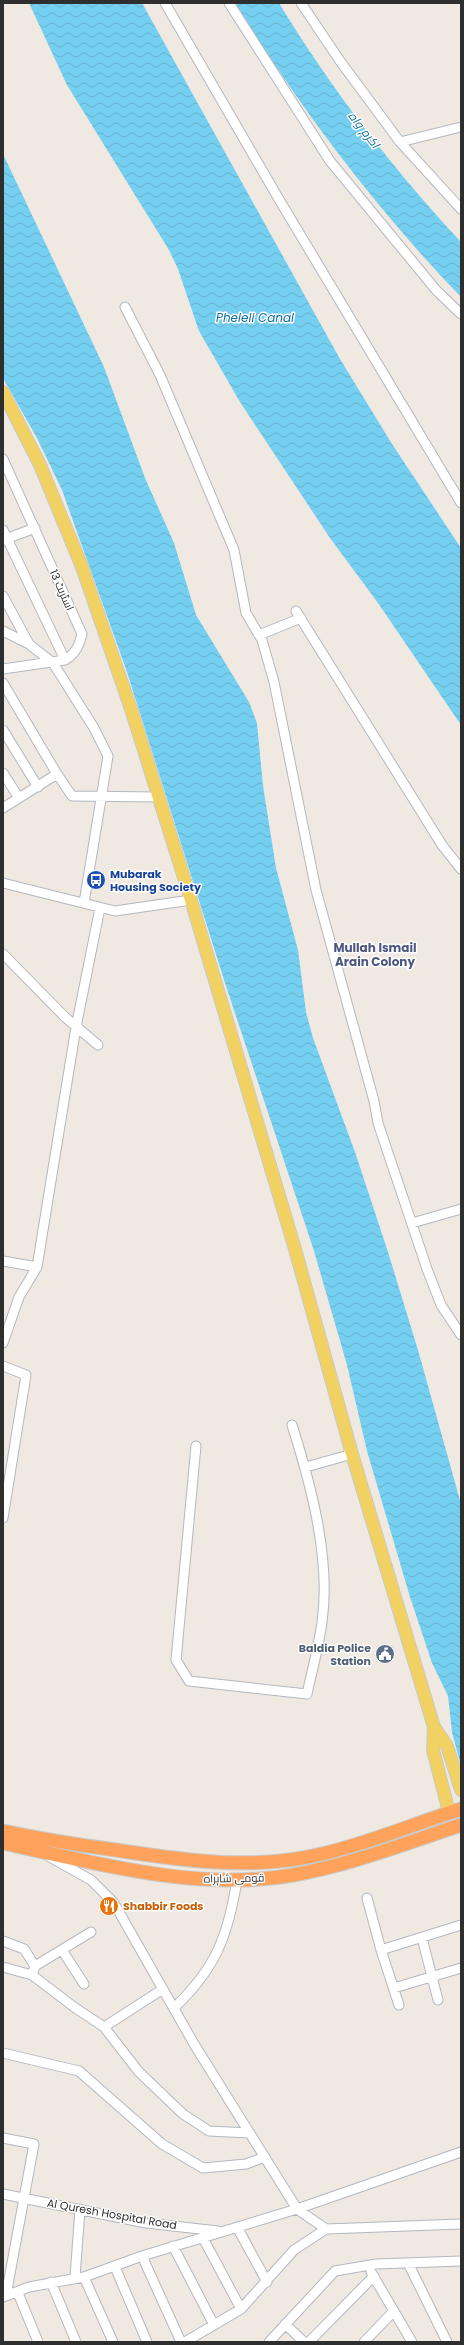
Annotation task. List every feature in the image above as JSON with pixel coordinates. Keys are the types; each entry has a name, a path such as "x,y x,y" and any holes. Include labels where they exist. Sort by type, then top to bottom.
{"highway":[{"name":"قومی شاہراہ","path":"3,1831 39,1839 180,1860 242,1864 292,1860 326,1853 455,1810"},
{"name":"قومی شاہراہ","path":"3,1843 176,1877 237,1880 291,1876 331,1867 461,1825"},
{"path":"326,1853 331,1867"}],"main road":[{"path":"3,392 40,465 82,567 131,709 157,797 191,900 295,1249 352,1454 434,1727 446,1746 461,1790"},
{"path":"434,1727 432,1750 455,1810"}],"street":[{"path":"165,3 280,201 461,503"},
{"path":"229,3 330,161 436,290 461,314"},
{"path":"301,3 340,61 400,142 461,209"},
{"path":"400,142 461,127"},
{"path":"125,307 160,375 234,550 246,613 259,635 274,682 316,890 374,1101 378,1123 441,1305 461,1335"},
{"name":"اسٹریٹ 13","path":"3,459 82,634 79,646 74,655 65,660"},
{"path":"3,670 65,660 4,536 35,528"},
{"path":"3,596 5,606 29,644"},
{"path":"259,635 298,614 442,844 461,869"},
{"path":"3,631 29,644 52,663 94,728 108,756 84,903"},
{"path":"3,683 57,774 72,796 102,798 157,797"},
{"path":"3,730 38,787"},
{"path":"3,773 19,798"},
{"path":"3,808 57,774"},
{"path":"3,884 115,911 191,900"},
{"path":"3,1344 19,1296 37,1267 76,1027 100,908"},
{"path":"3,954 76,1027 98,1045"},
{"path":"412,1224 461,1209"},
{"path":"3,1261 37,1267"},
{"path":"3,1366 26,1375 3,1518"},
{"path":"196,1446 176,1660 189,1681 307,1694 322,1622 324,1583 321,1548 306,1467 292,1425"},
{"path":"306,1467 352,1454"},
{"path":"43,1852 91,1880 114,1903 194,2044 297,2209 326,2229"},
{"path":"174,2008 196,1987 218,1953 231,1915 237,1880"},
{"path":"367,1898 381,1950 399,2005"},
{"path":"381,1950 461,1926"},
{"path":"3,1967 33,1971 62,1950 91,1932"},
{"path":"422,1938 438,2000"},
{"path":"3,1941 24,1949 33,1971 74,2007 104,2027 139,2072 183,2114 209,2131 250,2133"},
{"path":"62,1950 84,1984"},
{"path":"394,1988 461,1968"},
{"path":"104,2027 163,1989"},
{"path":"3,2053 79,2071 162,2144 203,2168 246,2164 265,2157"},
{"path":"3,2138 34,2144 3,2297 18,2293 29,2287 80,2277 115,2267 173,2246 297,2209 461,2152"},
{"name":"Al Quresh Hospital Road","path":"3,2194 146,2223 221,2232"},
{"path":"80,2209 80,2277 113,2342"},
{"path":"184,2342 241,2309 294,2250 326,2229 461,2224"},
{"path":"237,2227 266,2282"},
{"path":"203,2238 241,2309"},
{"path":"173,2246 214,2325"},
{"path":"142,2256 180,2342"},
{"path":"269,2342 335,2270 408,2263 461,2261"},
{"path":"408,2263 447,2342"},
{"path":"368,2266 412,2342"},
{"path":"115,2267 147,2342"},
{"path":"309,2342 374,2276"},
{"path":"51,2282 76,2342"},
{"path":"18,2293 38,2342"},
{"path":"364,2342 394,2311"},
{"path":"285,2324 304,2342"}],"water":[{"name":"Pheleli Canal","path":"29,3 142,3 340,359 392,444 461,548 461,725 378,603 330,538 240,402 199,331 178,269 169,250 67,85"},
{"name":"اکرم واہ","path":"235,3 279,3 320,66 364,127 411,186 461,242 461,297 429,263 369,193 340,156 312,119"},
{"path":"3,154 104,367 145,478 174,543 196,615 249,702 257,723 263,786 276,868 298,950 306,1012 313,1038 355,1152 387,1249 418,1350 461,1504 461,1766 452,1732 448,1696 432,1663 410,1597 367,1451 347,1365 314,1251 226,986 126,669 62,490 37,438 3,378"}],"place":[{"name":"Mubarak Housing Society","path":"96,880"},
{"name":"Baldia Police Station","path":"385,1654"},
{"name":"Shabbir Foods","path":"109,1906"}],"district":[{"name":"Mullah Ismail Arain Colony","path":"375,955"}]}
